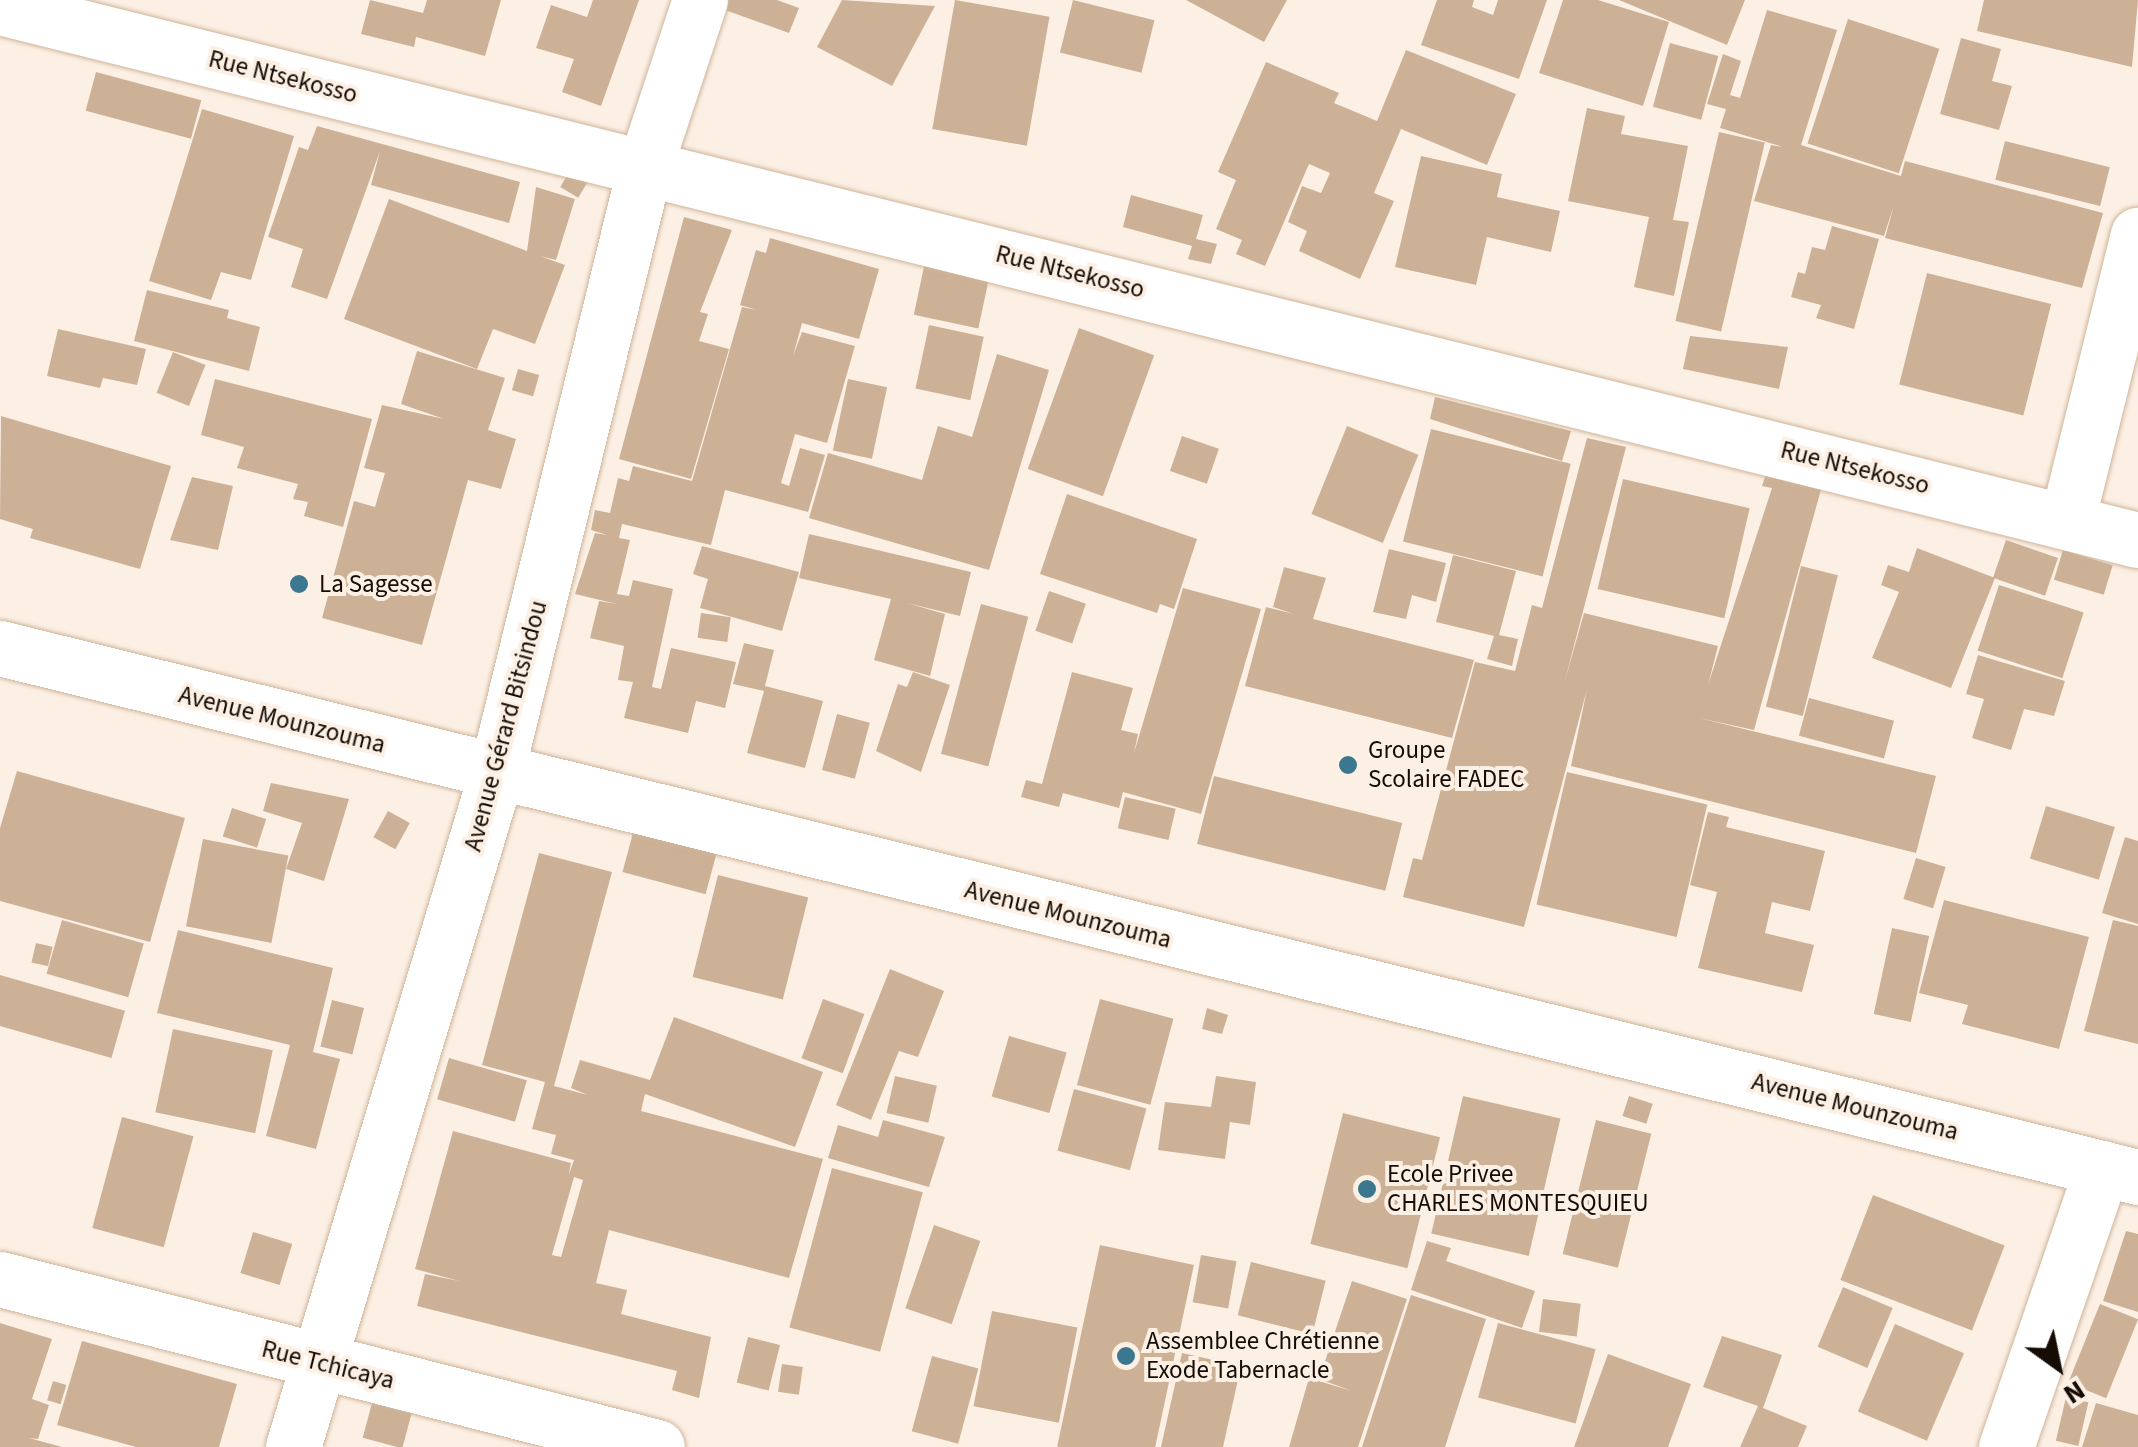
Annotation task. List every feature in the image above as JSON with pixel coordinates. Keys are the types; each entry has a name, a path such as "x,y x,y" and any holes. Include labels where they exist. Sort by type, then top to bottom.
{"street":[{"name":"Avenue Gérard Bitsindou","path":"293,1447 496,774 646,166 700,0"},
{"name":"Rue Ntsekosso","path":"0,7 2138,540"},
{"path":"2067,521 2138,235"},
{"name":"Avenue Mounzouma","path":"0,648 496,774 2120,1172"},
{"path":"2006,1447 2120,1172"},
{"name":"Rue Tchicaya","path":"0,1280 657,1447"}],"building":[{"path":"370,0 423,13 427,0 501,0 485,56 416,37 414,47 361,34"},
{"path":"593,0 639,0 601,106 562,92 574,59 536,48 551,5 587,17"},
{"path":"728,0 777,0 799,8 789,33 725,10"},
{"path":"842,0 935,6 892,86 817,47"},
{"path":"955,0 1050,17 1027,146 932,129"},
{"path":"1073,0 1155,20 1141,73 1060,52"},
{"path":"1186,0 1287,0 1264,42"},
{"path":"1437,0 1474,0 1472,7 1493,15 1498,0 1547,0 1519,79 1421,45"},
{"path":"1563,0 1598,0 1669,22 1643,106 1539,73"},
{"path":"1619,0 1745,0 1727,45"},
{"path":"1984,0 2138,0 2132,67 1977,31"},
{"path":"1767,10 1837,30 1801,145 1901,176 1905,161 2103,213 2082,288 1885,238 1894,205 1884,236 1754,201 1771,145 1783,147 1720,128 1726,109 1707,104 1723,54 1741,61 1730,95 1740,98"},
{"path":"1848,19 1939,49 1899,173 1808,144"},
{"path":"1961,38 2001,49 1992,81 2012,86 1999,130 1940,114"},
{"path":"1670,43 1718,56 1701,120 1653,107"},
{"path":"1406,50 1516,94 1487,165 1401,129 1374,193 1394,201 1360,279 1299,251 1307,231 1288,222 1302,186 1321,193 1330,173 1309,164 1265,266 1236,254 1242,240 1216,229 1236,180 1218,172 1266,62 1339,93 1334,103 1377,121"},
{"path":"96,72 201,100 191,139 86,111"},
{"path":"1587,108 1625,116 1621,134 1688,146 1673,220 1689,222 1674,296 1634,287 1649,217 1568,201"},
{"path":"202,109 294,136 251,280 221,272 211,300 149,281"},
{"path":"317,126 520,182 509,223 371,185 380,151 327,299 291,287 303,249 268,237 299,147 308,150"},
{"path":"1719,132 1765,143 1721,332 1675,321"},
{"path":"2005,141 2110,167 2100,206 1995,180"},
{"path":"1421,156 1502,174 1497,197 1560,211 1551,252 1487,237 1476,285 1395,267"},
{"path":"571,169 589,180 578,198 560,187"},
{"path":"536,187 575,199 556,260 540,256 565,265 535,344 493,329 477,369 344,319 389,199 527,251"},
{"path":"1131,195 1203,215 1196,239 1217,244 1211,264 1188,259 1192,246 1123,227"},
{"path":"684,217 732,230 700,312 708,314 699,341 729,349 691,479 619,459"},
{"path":"1832,226 1879,239 1854,329 1816,318 1821,305 1791,297 1798,272 1805,274 1812,247 1825,250"},
{"path":"770,238 879,269 859,339 802,323 793,356 802,332 855,346 827,443 795,434 781,483 789,486 800,448 825,455 808,512 725,490 711,545 622,524 619,538 630,540 617,594 629,596 633,580 673,589 652,687 661,689 671,648 736,662 725,708 696,701 688,733 624,718 633,682 618,680 624,646 590,638 599,601 617,604 575,594 595,533 607,535 591,530 595,510 610,513 618,478 629,481 633,466 692,481 742,307 757,310 740,305 756,250 766,253"},
{"path":"925,262 990,276 978,329 914,315"},
{"path":"1927,273 2051,304 2023,416 1899,385"},
{"path":"147,290 229,310 227,318 260,327 249,371 134,341"},
{"path":"929,325 984,337 970,400 915,389"},
{"path":"1079,328 1154,355 1103,496 1028,469"},
{"path":"58,329 146,349 137,385 103,378 100,388 47,376"},
{"path":"1690,336 1788,347 1779,389 1683,369"},
{"path":"417,351 505,378 488,430 516,439 501,489 468,480 422,645 322,618 354,501 375,507 385,473 364,468 382,405 444,419 401,404"},
{"path":"173,352 205,365 189,406 157,393"},
{"path":"997,354 1049,370 989,570 809,518 828,453 922,480 938,426 972,437"},
{"path":"518,369 539,375 533,396 512,390"},
{"path":"215,379 372,419 343,527 304,516 308,502 293,499 298,484 237,468 244,447 201,435"},
{"path":"848,379 887,387 872,459 833,450"},
{"path":"1435,397 1571,431 1562,461 1430,419"},
{"path":"1,416 171,466 140,569 30,538 33,529 0,519"},
{"path":"1347,426 1418,455 1383,543 1311,514"},
{"path":"1431,429 1571,464 1543,576 1403,542"},
{"path":"1182,436 1219,449 1207,484 1170,471"},
{"path":"1587,438 1626,447 1564,684 1584,613 1718,646 1708,685 1772,488 1762,486 1769,465 1824,479 1754,730 1699,718 1936,776 1916,853 1571,766 1587,689 1524,927 1403,897 1413,858 1422,860 1475,662 1515,671 1532,605 1542,608"},
{"path":"192,477 233,486 218,550 170,540"},
{"path":"1623,479 1750,508 1724,618 1598,589"},
{"path":"1067,494 1197,539 1174,609 1160,604 1157,613 1040,574"},
{"path":"809,534 971,572 960,616 907,603 945,614 930,676 874,660 891,599 799,578"},
{"path":"2006,540 2058,558 2045,596 1993,578"},
{"path":"702,546 799,572 782,631 700,608 708,579 693,574"},
{"path":"1917,548 1995,578 1951,688 1872,658 1899,592 1881,585 1888,565 1909,572"},
{"path":"1389,549 1446,563 1436,602 1412,595 1406,619 1373,612"},
{"path":"2063,550 2113,565 2104,595 2054,580"},
{"path":"1453,555 1516,571 1499,635 1518,639 1512,666 1487,659 1494,636 1436,622"},
{"path":"1801,566 1838,575 1803,716 1766,707"},
{"path":"1284,567 1326,578 1313,619 1474,660 1452,738 1245,686 1266,607 1294,614 1273,607"},
{"path":"1999,585 2084,613 2062,678 1978,651"},
{"path":"1183,588 1261,609 1201,814 1123,792 1119,808 1063,793 1059,807 1021,797 1026,780 1042,784 1072,672 1133,688 1121,730 1138,734 1134,753"},
{"path":"1049,591 1086,604 1072,643 1035,631"},
{"path":"981,604 1028,617 988,766 941,754"},
{"path":"701,613 731,617 727,642 698,638"},
{"path":"744,643 774,650 765,686 823,701 805,768 747,753 764,691 733,684"},
{"path":"1978,655 2065,681 2054,716 2024,709 2011,750 1972,738 1984,699 1966,694"},
{"path":"913,672 950,685 921,772 876,751 898,684 907,687"},
{"path":"1809,698 1894,721 1884,758 1799,736"},
{"path":"837,714 870,723 855,779 822,770"},
{"path":"17,771 185,818 150,942 0,901 0,828"},
{"path":"1567,772 1707,804 1677,937 1536,905"},
{"path":"1214,776 1402,823 1385,891 1197,844"},
{"path":"271,783 349,799 324,881 286,869 302,823 263,811"},
{"path":"1125,797 1176,809 1168,840 1118,828"},
{"path":"2046,806 2115,827 2099,880 2030,859"},
{"path":"232,808 266,819 257,848 223,837"},
{"path":"388,811 410,823 395,849 373,837"},
{"path":"1708,812 1729,817 1726,827 1825,851 1810,911 1772,902 1765,933 1814,945 1802,992 1698,968 1717,892 1690,885"},
{"path":"637,818 720,840 706,894 623,872"},
{"path":"2125,837 2138,841 2138,924 2102,913"},
{"path":"203,839 288,856 271,943 186,926"},
{"path":"539,853 612,872 554,1086 588,1095 571,1088 580,1060 650,1080 674,1017 823,1072 795,1147 645,1094 641,1111 823,1159 789,1278 609,1230 596,1283 627,1290 621,1314 711,1337 699,1398 672,1390 677,1371 417,1306 425,1274 459,1281 415,1269 453,1131 571,1163 569,1174 574,1160 551,1154 556,1135 532,1129 545,1082 482,1065","holes":["574,1177 583,1180 561,1257 552,1255"]},
{"path":"1916,858 1946,867 1933,908 1903,899"},
{"path":"718,875 808,897 783,999 693,977"},
{"path":"1944,900 2089,937 2059,1049 1962,1024 1968,1005 1919,993"},
{"path":"62,920 144,943 128,997 47,974"},
{"path":"2113,920 2138,926 2138,1044 2084,1031"},
{"path":"1892,928 1929,936 1911,1022 1874,1014"},
{"path":"178,930 333,968 313,1052 340,1059 316,1149 266,1136 290,1045 157,1013"},
{"path":"36,943 53,947 48,966 32,962"},
{"path":"890,969 944,991 918,1057 899,1051 871,1120 836,1105"},
{"path":"0,975 125,1011 111,1058 0,1026"},
{"path":"823,999 864,1014 843,1073 801,1058"},
{"path":"1100,999 1173,1019 1150,1105 1077,1085"},
{"path":"332,1000 364,1008 352,1055 320,1047"},
{"path":"1207,1008 1228,1015 1222,1034 1202,1029"},
{"path":"173,1029 273,1050 255,1133 155,1112"},
{"path":"1009,1036 1067,1053 1049,1113 992,1097"},
{"path":"449,1058 527,1080 515,1122 437,1099"},
{"path":"895,1076 937,1086 928,1123 886,1113"},
{"path":"1216,1076 1256,1082 1250,1125 1230,1122 1225,1159 1158,1150 1165,1102 1211,1107"},
{"path":"1074,1089 1146,1108 1130,1170 1057,1151"},
{"path":"1463,1096 1560,1118 1529,1256 1431,1233"},
{"path":"1629,1096 1653,1104 1646,1124 1623,1116"},
{"path":"1343,1113 1440,1137 1407,1268 1310,1244"},
{"path":"122,1117 193,1136 164,1247 92,1228"},
{"path":"883,1120 945,1137 929,1187 828,1158 838,1125 878,1137"},
{"path":"1596,1120 1651,1134 1618,1268 1563,1254"},
{"path":"832,1168 923,1192 880,1352 789,1327"},
{"path":"1873,1195 2005,1246 1972,1330 1840,1280"},
{"path":"934,1225 980,1241 952,1324 905,1308"},
{"path":"2126,1231 2138,1234 2138,1312 2103,1301"},
{"path":"253,1232 292,1244 280,1285 240,1273"},
{"path":"1427,1241 1451,1248 1446,1261 1535,1291 1522,1328 1411,1290"},
{"name":"Assemblee Chrétienne Exode Tabernacle","path":"1100,1245 1194,1265 1155,1447 1057,1446"},
{"path":"1201,1255 1236,1261 1228,1309 1193,1302"},
{"path":"1251,1262 1326,1281 1312,1334 1238,1315"},
{"path":"1352,1281 1407,1299 1358,1447 1289,1447 1309,1378 1352,1391 1319,1379"},
{"path":"1843,1287 1893,1308 1867,1368 1818,1347"},
{"path":"1411,1295 1486,1319 1445,1447 1362,1447"},
{"path":"1543,1299 1581,1304 1577,1336 1539,1332"},
{"path":"2100,1304 2138,1319 2106,1398 2068,1383"},
{"path":"992,1311 1077,1328 1059,1423 973,1406"},
{"path":"0,1323 52,1339 32,1399 49,1405 38,1439 29,1438 62,1447 0,1447"},
{"path":"1498,1323 1596,1349 1576,1424 1478,1397"},
{"path":"1895,1324 1964,1353 1927,1441 1858,1411"},
{"path":"1722,1336 1782,1355 1763,1408 1807,1426 1798,1447 1740,1447 1758,1406 1703,1387"},
{"path":"748,1337 780,1345 769,1391 737,1383"},
{"path":"82,1341 237,1384 219,1447 136,1447 57,1425"},
{"path":"1182,1353 1241,1366 1223,1447 1161,1447"},
{"path":"1608,1354 1691,1384 1668,1447 1574,1447"},
{"path":"932,1356 978,1368 958,1444 912,1431"},
{"path":"782,1364 803,1367 799,1395 778,1392"},
{"path":"53,1381 66,1385 61,1404 47,1400"},
{"path":"2066,1397 2088,1402 2078,1446 2056,1441"},
{"path":"372,1403 412,1414 403,1447 363,1438"},
{"path":"2096,1403 2138,1415 2138,1447 2082,1447"}],"place":[{"name":"La Sagesse","path":"299,584"},
{"name":"Groupe Scolaire FADEC","path":"1348,765"},
{"name":"Ecole Privee CHARLES MONTESQUIEU","path":"1367,1189"},
{"name":"Assemblee Chrétienne Exode Tabernacle","path":"1126,1356"}]}
